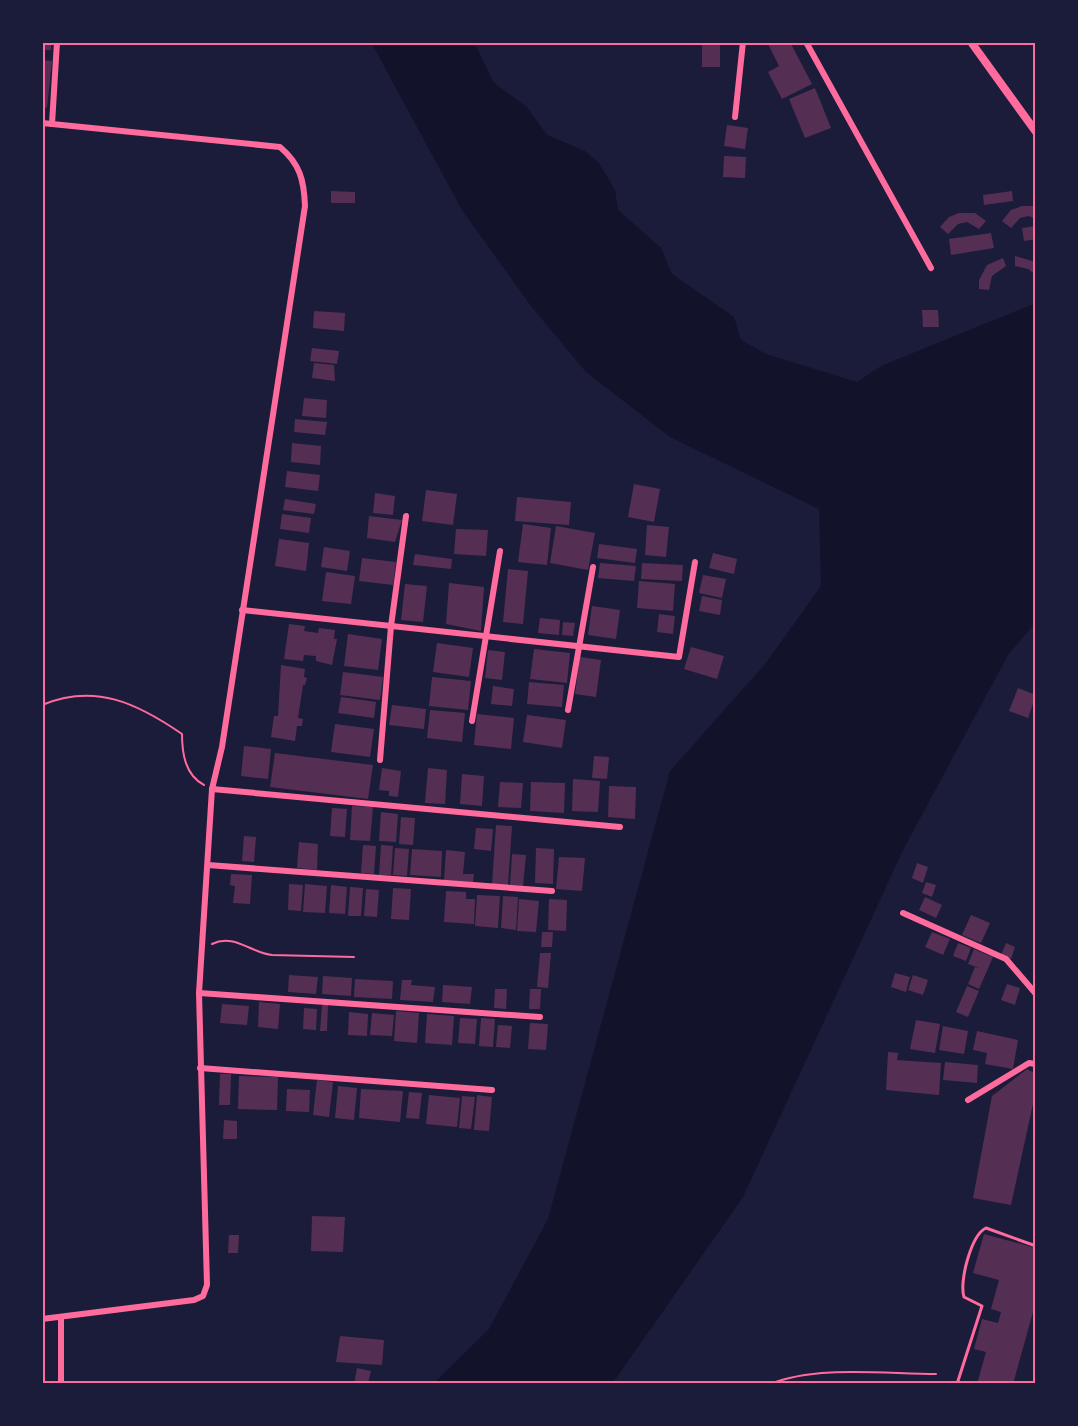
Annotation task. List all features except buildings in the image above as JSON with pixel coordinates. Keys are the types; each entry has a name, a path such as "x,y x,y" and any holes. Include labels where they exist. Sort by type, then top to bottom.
{"street":[{"path":"51,124 57,42"},
{"path":"735,117 743,42"},
{"path":"806,42 931,268"},
{"path":"971,42 1036,132"},
{"path":"42,123 262,143 280,147 298,166 304,182 305,206 222,747 212,789 199,993 207,1285 202,1296 194,1300 42,1319 42,1324"},
{"path":"380,760 391,626 406,516"},
{"path":"472,721 500,551"},
{"path":"242,610 679,657 695,562"},
{"path":"568,710 593,567"},
{"path":"212,789 620,827"},
{"path":"208,865 552,891"},
{"path":"903,913 1006,959 1036,994"},
{"path":"199,993 540,1017"},
{"path":"968,1100 1029,1063 1036,1064"},
{"path":"200,1068 492,1090"},
{"path":"61,1317 61,1384"},
{"path":"42,1355 42,1384"}],"lane":[{"path":"957,1384 982,1306 964,1297 962,1289 964,1272 978,1234 986,1228 1036,1245"}],"path":[{"path":"42,705 59,698 81,694 104,695 164,721 182,734 182,754 197,781 212,789"},
{"path":"202,951 223,940 241,943 261,954 354,957"},
{"path":"770,1384 783,1379 827,1374 936,1374"}],"shaded area":[{"path":"371,42 474,42 494,83 527,107 547,135 585,151 599,163 615,190 618,210 661,248 672,274 734,317 741,340 766,354 857,382 881,366 1036,303 1036,622 1008,655 903,850 743,1197 612,1384 433,1384 489,1329 548,1219 670,771 766,663 821,586 819,509 670,437 586,372 531,306 462,210"}]}
